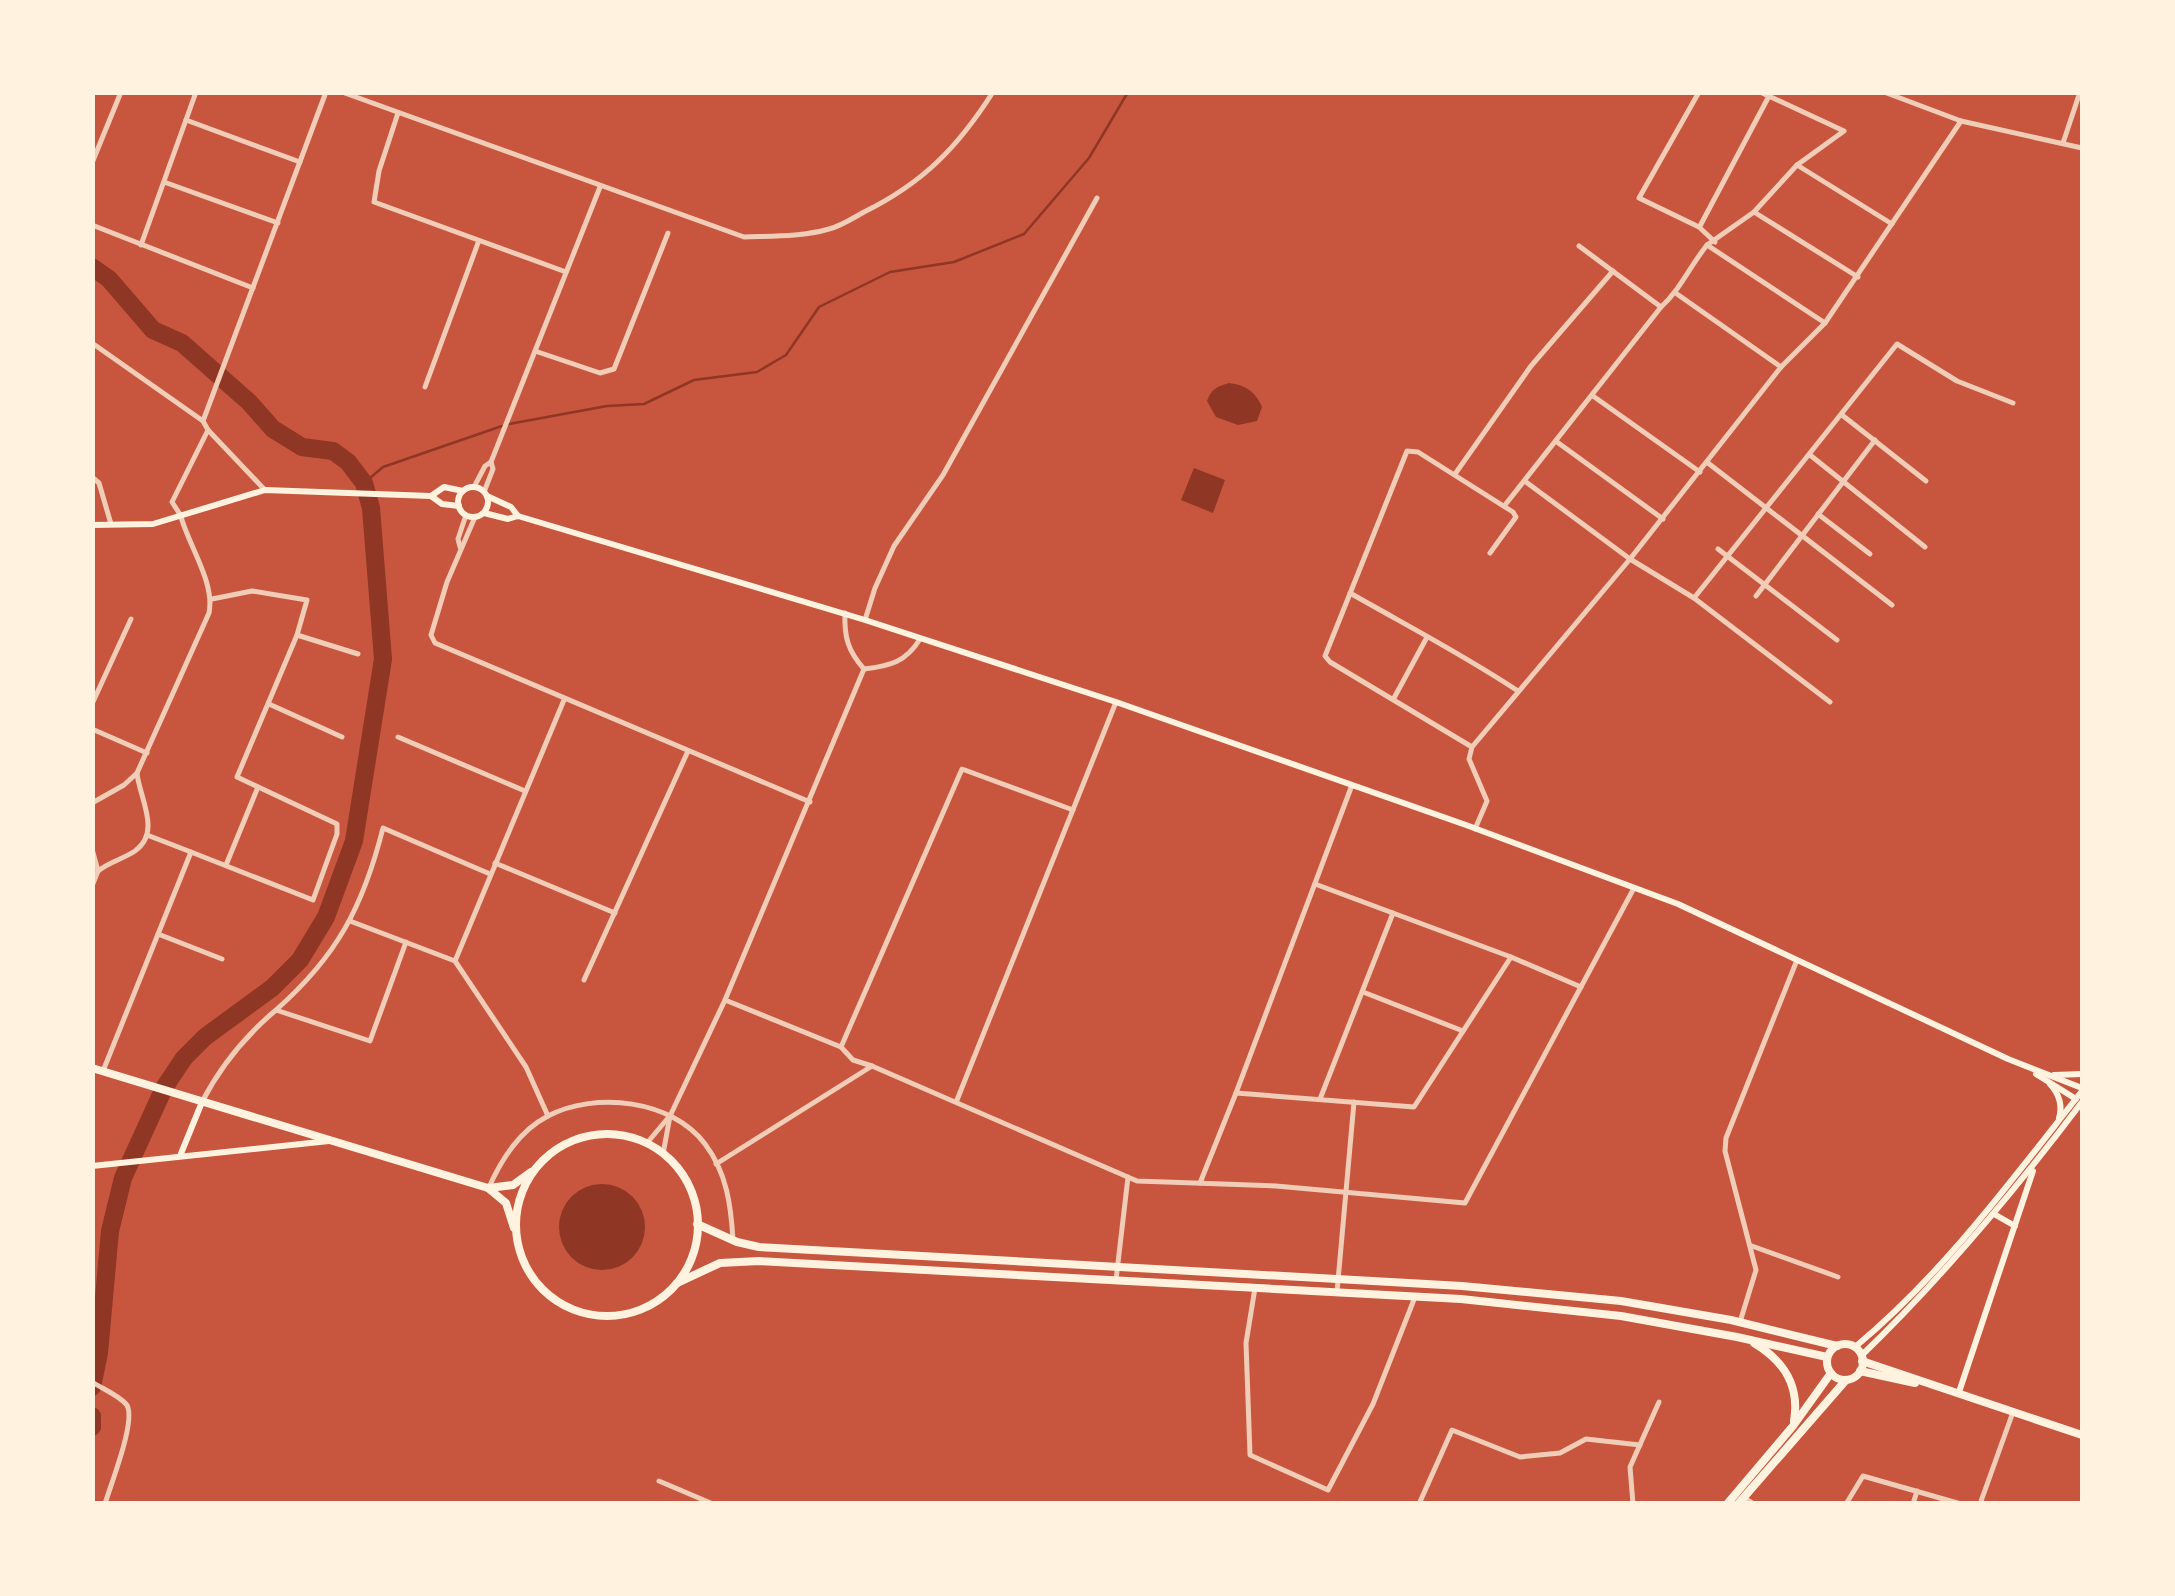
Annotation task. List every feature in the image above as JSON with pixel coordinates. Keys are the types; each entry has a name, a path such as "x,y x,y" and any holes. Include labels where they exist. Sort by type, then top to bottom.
{"main road":[{"path":"430,496 444,487 463,491 474,487 510,506 518,516"},
{"path":"92,525 153,524 265,490 430,496 442,504 459,506 466,515 484,513 508,519 518,516 865,620 1116,702 1475,829 1744,932 2046,1077 2082,1090 2080,1102 2036,1165 1860,1355 1860,1371"},
{"path":"459,506 463,491"},
{"path":"484,513 488,505 485,494"},
{"path":"92,1068 488,1188 506,1203 529,1273 560,1304 580,1313 601,1316 638,1311 653,1304 677,1283 720,1263 759,1261 1415,1297 1621,1316 1827,1357"},
{"path":"2046,1077 2082,1074"},
{"path":"2046,1077 2080,1102"},
{"path":"2046,1077 2062,1108 2055,1128"},
{"path":"176,1157 200,1102"},
{"path":"1991,1212 2055,1128 2080,1102"},
{"path":"488,1188 513,1185 558,1148 580,1138 604,1134 647,1143 663,1154 691,1191 698,1224 692,1255 677,1283"},
{"path":"95,1166 336,1140"},
{"path":"1959,1392 2036,1165"},
{"path":"516,1232 520,1198 536,1169"},
{"path":"1991,1212 2014,1226"},
{"path":"698,1224 759,1247 1462,1286 1621,1301 1740,1322 1836,1346 1846,1344 1860,1355 2082,1435"},
{"path":"1738,1337 1771,1354 1785,1369 1794,1384 1797,1405 1793,1426"},
{"path":"1827,1357 1836,1346"},
{"path":"1728,1504 1831,1373 1827,1357"},
{"path":"1741,1500 1846,1380 1860,1371 1959,1392"},
{"path":"1831,1373 1846,1380"}],"street":[{"path":"93,162 121,92"},
{"path":"141,245 196,92"},
{"path":"265,490 208,430 205,417 326,92"},
{"path":"342,92 744,236 787,236 832,229 880,204 924,176 958,143 992,92"},
{"path":"1700,92 1639,198 1700,227 1711,244 1824,323"},
{"path":"1506,504 1660,308 1676,293 1690,267 1711,244 1754,212 1797,165 1844,131 1760,92"},
{"path":"1884,92 1961,121 2082,148"},
{"path":"2063,144 2080,92"},
{"path":"1700,227 1769,96"},
{"path":"398,113 379,171 374,202 566,272"},
{"path":"186,120 300,162"},
{"path":"1475,829 1487,801 1469,759 1472,747 1630,559 1781,368 1824,323 1961,121"},
{"path":"1797,165 1892,224"},
{"path":"164,182 278,222"},
{"path":"474,487 500,440 600,187"},
{"path":"865,620 874,588 894,546 943,475 1097,198"},
{"path":"1754,212 1858,277"},
{"path":"92,224 253,288"},
{"path":"536,351 600,373 614,370 668,234"},
{"path":"426,387 478,242"},
{"path":"1579,246 1660,308"},
{"path":"1455,474 1531,366 1612,271"},
{"path":"1676,293 1781,368"},
{"path":"92,343 205,417"},
{"path":"1694,598 1897,344 1956,380 2013,403"},
{"path":"1592,396 1700,472"},
{"path":"1842,415 1926,481"},
{"path":"92,803 124,786 136,773 209,614 212,599 205,576 172,502 208,430"},
{"path":"1756,596 1875,440"},
{"path":"1557,442 1662,518"},
{"path":"1472,747 1325,656 1408,451 1418,452 1506,504 1516,517 1490,553"},
{"path":"1809,454 1925,547"},
{"path":"485,494 493,470 490,462"},
{"path":"1708,463 1892,605"},
{"path":"92,476 99,484 111,524"},
{"path":"1526,482 1630,559 1694,598 1830,702"},
{"path":"1818,514 1870,554"},
{"path":"466,515 432,635 435,644 810,802"},
{"path":"460,547 466,542 475,517"},
{"path":"1718,549 1837,640"},
{"path":"147,835 313,900 337,834 337,824 238,777 297,635 307,600 252,591 212,599"},
{"path":"1350,593 1426,639 1472,660 1518,691"},
{"path":"845,614 849,653 864,668 890,666 910,654 920,639"},
{"path":"92,704 131,619"},
{"path":"297,635 358,654"},
{"path":"1394,698 1426,639"},
{"path":"663,1154 670,1116 725,1000 864,668"},
{"path":"454,961 564,700"},
{"path":"956,1100 1116,702"},
{"path":"269,704 342,737"},
{"path":"92,730 147,753"},
{"path":"398,737 526,791"},
{"path":"584,980 688,751"},
{"path":"841,1048 962,769 1073,810"},
{"path":"98,871 134,852 147,835 147,814 136,773"},
{"path":"1200,1183 1352,785"},
{"path":"226,864 258,786"},
{"path":"200,1102 235,1049 320,968 350,921 382,828 490,874"},
{"path":"92,849 98,871 92,886"},
{"path":"102,1071 191,852"},
{"path":"495,863 614,913"},
{"path":"1315,884 1581,987"},
{"path":"725,1000 841,1048 853,1060 956,1100 1137,1181 1347,1192 1466,1203 1634,888"},
{"path":"1320,1100 1392,913"},
{"path":"350,921 454,961 526,1067 548,1116"},
{"path":"158,934 222,959"},
{"path":"276,1010 370,1041 406,942"},
{"path":"1236,1092 1414,1107 1511,957"},
{"path":"1740,1322 1756,1270 1725,1151 1726,1138 1797,959"},
{"path":"1363,992 1463,1031"},
{"path":"716,1164 872,1066"},
{"path":"1337,1292 1354,1102"},
{"path":"488,1188 516,1142 548,1116 594,1104 639,1104 670,1116 705,1143 730,1196 733,1240"},
{"path":"647,1143 670,1116"},
{"path":"1116,1280 1128,1177"},
{"path":"1750,1246 1838,1276"},
{"path":"1254,1288 1246,1343 1250,1455 1328,1490 1373,1404 1415,1297"},
{"path":"92,1382 125,1402 130,1412 105,1504"},
{"path":"1633,1504 1630,1467 1659,1402"},
{"path":"1980,1504 2014,1412"},
{"path":"1419,1504 1452,1430 1520,1456 1560,1453 1586,1439 1640,1445"},
{"path":"1846,1504 1863,1476 1961,1504"},
{"path":"659,1480 713,1504"},
{"path":"1913,1504 1916,1491"},
{"path":"1741,1500 1754,1504"}],"shaded area":[{"path":"1229,383 1245,387 1256,397 1262,407 1257,421 1238,425 1216,417 1207,401 1215,389"},
{"path":"1194,468 1225,480 1213,513 1181,500"},
{"path":"602,1184 632,1197 645,1227 632,1257 602,1270 572,1257 559,1227 572,1197"}],"waterway":[{"path":"509,424 607,406 644,404 694,380 757,372 786,355 819,307 890,272 954,262 1024,234 1089,158 1128,92"},
{"path":"92,267 109,279 153,330 182,343 249,402 273,429 302,447 333,451 348,462 364,483 371,508 383,659 354,841 326,917 300,960 272,988 205,1037 184,1058 164,1088 123,1178 110,1231 99,1353 92,1387"},
{"path":"364,483 383,467 502,426"},
{"path":"92,1416 92,1427"}]}
